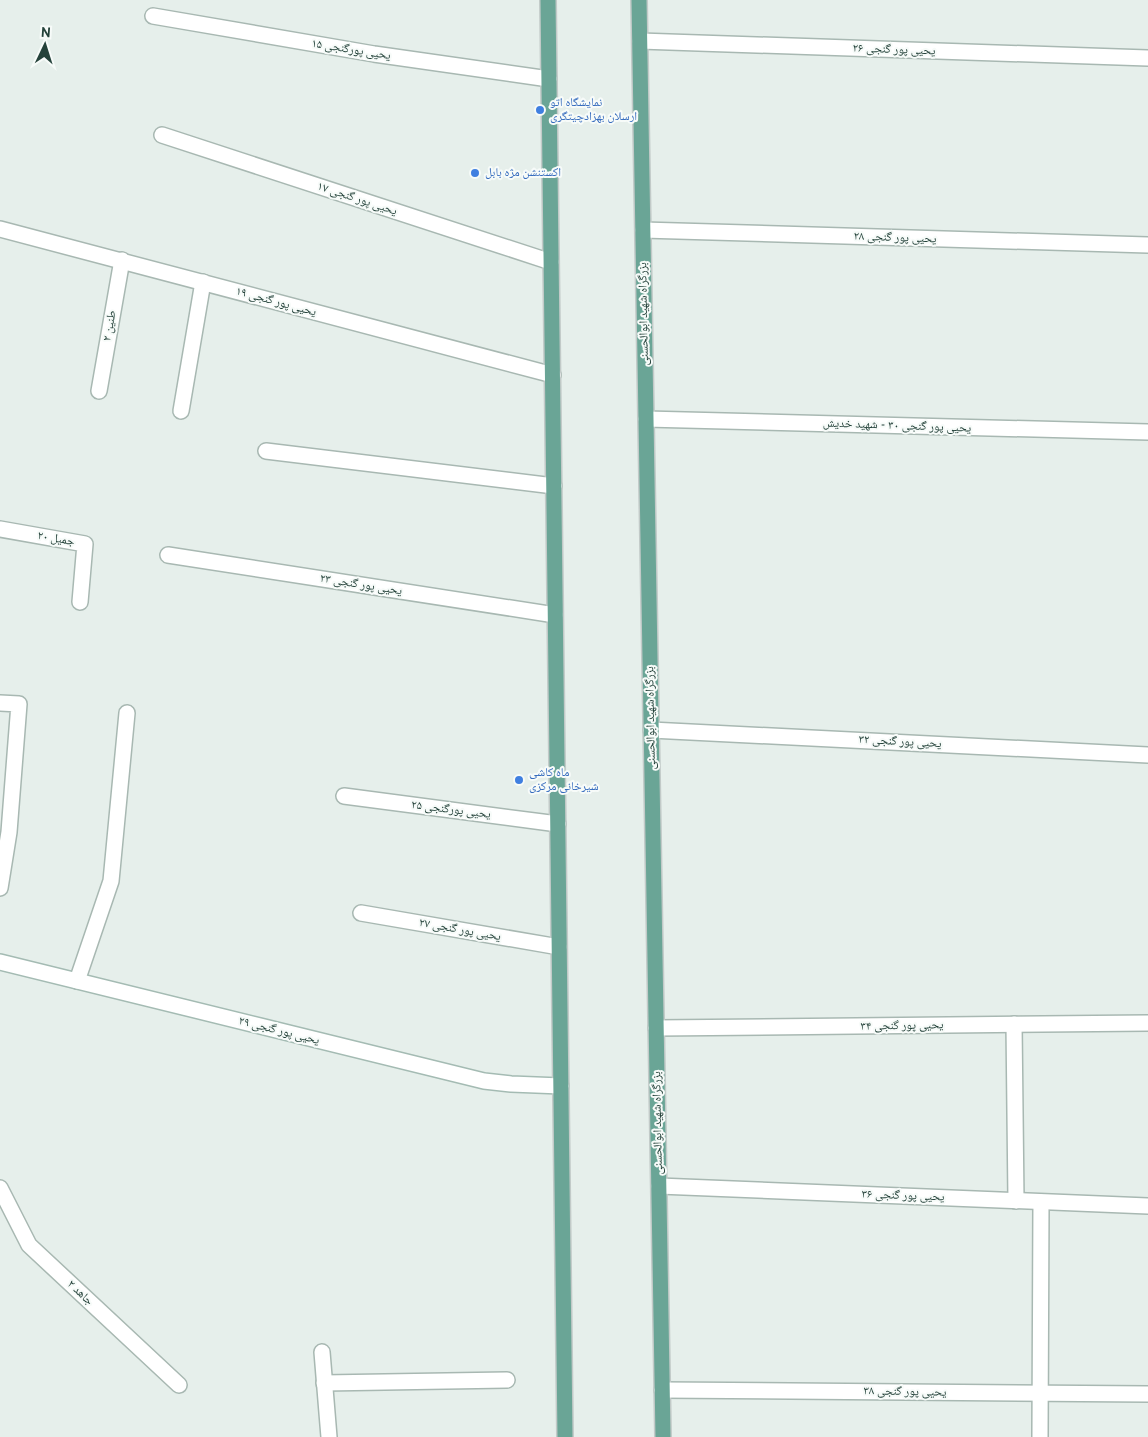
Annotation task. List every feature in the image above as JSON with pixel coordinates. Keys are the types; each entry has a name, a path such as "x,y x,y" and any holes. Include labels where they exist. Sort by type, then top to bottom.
{"main road":[{"path":"548,0 565,1437"},
{"name":"بزرگراه شهید ابوالحسنی","path":"639,0 663,1437"}],"street":[{"name":"یحیی پورگنجی ۱۵","path":"153,16 374,54 549,79"},
{"name":"یحیی پور گنجی ۲۶","path":"640,41 1148,58"},
{"name":"یحیی پور گنجی ۱۷","path":"162,135 551,262"},
{"name":"یحیی پور گنجی ۱۹","path":"0,229 553,375"},
{"name":"یحیی پور گنجی ۲۸","path":"643,230 1148,245"},
{"name":"طنین ۲","path":"99,391 122,260"},
{"path":"181,411 203,282"},
{"name":"یحیی پور گنجی ۳۰ - شهید خدیش","path":"646,419 1148,432"},
{"path":"266,450 554,486"},
{"name":"جمیل ۲۰","path":"0,529 85,544 80,602"},
{"name":"یحیی پور گنجی ۲۳","path":"168,555 555,615"},
{"path":"0,703 19,704 0,888"},
{"path":"77,981 111,881 127,713"},
{"name":"یحیی پور گنجی ۳۲","path":"651,730 1148,755"},
{"name":"یحیی پورگنجی ۲۵","path":"344,796 558,824"},
{"name":"یحیی پور گنجی ۲۷","path":"361,913 560,947"},
{"name":"یحیی پور گنجی ۲۹","path":"0,962 484,1081 561,1086"},
{"name":"یحیی پور گنجی ۳۴","path":"656,1028 1148,1023"},
{"path":"1014,1024 1016,1201"},
{"name":"یحیی پور گنجی ۳۶","path":"659,1186 1148,1206"},
{"name":"جاهد ۲","path":"0,1188 29,1245 179,1386"},
{"path":"1040,1437 1041,1202"},
{"path":"322,1352 329,1437"},
{"path":"324,1382 507,1380"},
{"name":"یحیی پور گنجی ۳۸","path":"662,1390 1148,1394"}],"place":[{"name":"نمایشگاه اتو ارسلان بهزادچیتگری","path":"540,110"},
{"name":"اکستنشن مژه بابل","path":"475,173"},
{"name":"ماه کاشی شیرخانی مرکزی","path":"519,780"}]}
